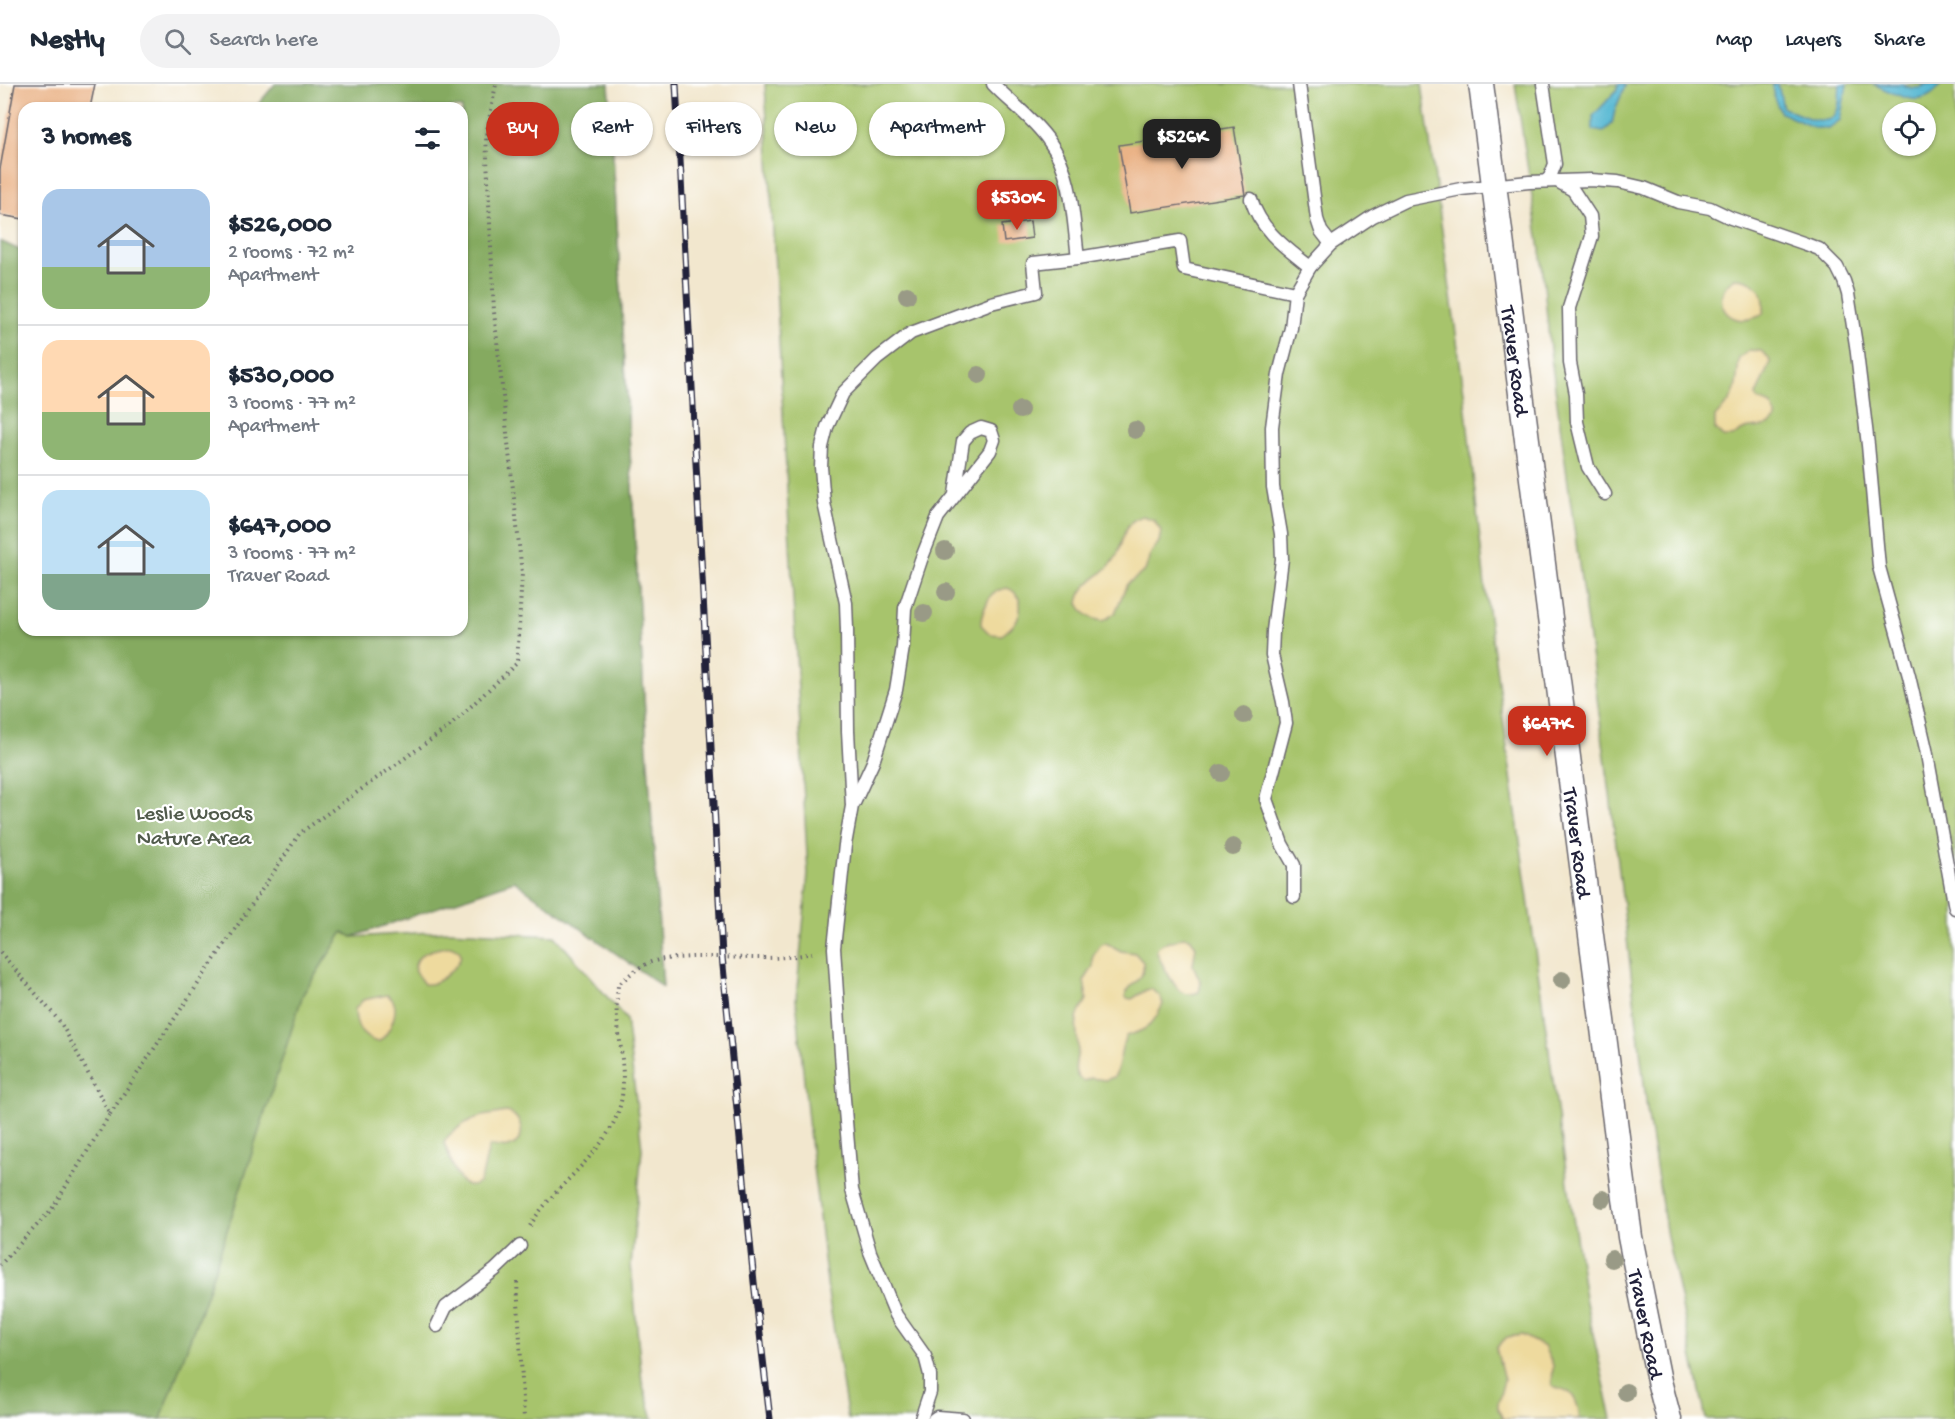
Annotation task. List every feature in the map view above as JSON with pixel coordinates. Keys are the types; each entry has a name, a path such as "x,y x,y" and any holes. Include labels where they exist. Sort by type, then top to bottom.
{"street":[{"name":"Traver Road","path":"1480,84 1630,1237 1659,1381 1669,1419"}],"lane":[{"path":"993,84 1050,141 1060,160 1068,183 1078,258"},
{"path":"1299,84 1317,219 1321,231 1331,244"},
{"path":"1543,84 1555,164 1550,181"},
{"path":"1294,897 1294,865 1282,844 1266,799 1286,723 1272,655 1282,559 1281,534 1273,487 1272,427 1279,374 1291,328 1295,293 1310,267 1331,244 1373,216 1406,200 1461,189 1550,181 1591,180 1618,182 1644,188 1678,202 1710,208 1819,249 1837,267 1848,294 1856,345 1880,567 1926,749 1955,908"},
{"path":"1550,181 1573,190 1590,216 1592,236 1569,308 1570,363 1576,394 1577,422 1588,467 1605,494"},
{"path":"1251,199 1255,212 1274,238 1310,267"},
{"path":"921,1419 930,1392 930,1375 925,1356 896,1315 870,1252 852,1190 834,948 845,845 852,806 846,603 828,521 821,467 822,447 827,427 843,393 877,359 911,333 992,303 1036,292 1033,263 1180,241 1184,269 1295,293"},
{"path":"852,806 873,762 896,690 903,647 905,608 912,585 938,517 990,451 994,440 991,431 981,428 970,433 963,441 955,494"},
{"path":"437,1326 446,1307 495,1270 520,1246"},
{"path":"934,1419 937,1417 963,1419"}],"path":[{"path":"0,1265 52,1209 110,1114 300,833 450,726 518,663 522,573 494,312 486,136 496,84"},
{"path":"524,1419 516,1285 520,1246 539,1210 586,1161 613,1124 622,1098 623,1076 616,1015 618,986 630,973 652,962 676,958 722,956 769,958 802,955 834,948"},
{"path":"0,952 61,1023 110,1114"}],"green space":[{"name":"Leslie Woods Nature Area","path":"275,84 609,84 610,102 571,102 571,156 613,156 663,987 514,881 352,937 343,932 303,994 207,1293 161,1419 0,1419 0,241 18,249 18,636 468,636 468,102 260,102"},
{"name":"Leslie Woods Nature Area","path":"609,84 610,102 604,102"},
{"path":"765,84 1422,84 1464,392 1486,595 1557,1109 1585,1298 1612,1419 848,1419 829,1300 796,999 808,874"},
{"path":"1515,84 1955,84 1955,1419 1706,1419 1667,1237 1647,1109 1610,794 1550,350 1542,263"},
{"name":"Leslie Woods Nature Area","path":"590,156 613,156 646,732 353,937 448,931 555,936 626,1019 642,1149 631,1265 642,1382 653,1419 0,1419 0,466 18,589 18,636 468,636 468,608"}],"sand":[{"path":"1735,278 1752,282 1760,290 1764,301 1761,315 1745,320 1728,314 1722,300 1723,292"},
{"path":"1750,350 1761,351 1769,358 1770,363 1756,395 1757,399 1771,405 1776,419 1765,426 1745,429 1733,437 1723,437 1715,429 1715,417 1729,402 1734,392 1739,358"},
{"path":"1143,516 1154,520 1161,531 1159,542 1151,553 1145,571 1127,584 1115,613 1103,621 1094,619 1082,610 1078,603 1080,595 1084,588 1116,557 1127,527 1131,522"},
{"path":"1007,588 1014,591 1019,599 1018,617 1002,635 990,634 981,625 984,609 992,594"},
{"path":"1183,937 1190,938 1196,946 1193,965 1201,983 1199,992 1194,994 1185,993 1177,988 1157,952 1161,944"},
{"path":"1106,943 1121,951 1135,953 1143,962 1140,978 1130,987 1125,996 1132,999 1151,989 1160,996 1163,1004 1149,1026 1126,1036 1114,1077 1105,1080 1091,1078 1084,1081 1077,1075 1075,1066 1078,1048 1077,1019 1087,999 1084,981 1093,967 1093,956 1101,944"},
{"path":"451,946 459,950 461,955 456,965 435,982 424,984 415,972 415,965 421,955 438,948"},
{"path":"387,995 392,999 395,1012 391,1026 378,1042 367,1038 360,1030 356,1021 355,1009 363,1000"},
{"path":"506,1112 519,1121 521,1132 518,1141 505,1148 490,1146 479,1183 472,1186 466,1185 456,1174 444,1143 445,1140 469,1121"},
{"path":"1522,1335 1544,1347 1553,1365 1552,1386 1565,1390 1573,1396 1580,1419 1503,1419 1498,1403 1504,1380 1496,1348 1507,1337"}],"water":[{"path":"1619,84 1626,84 1612,124 1603,132 1593,130 1593,116 1616,91"},
{"path":"1772,84 1778,84 1783,108 1804,117 1828,120 1834,116 1839,105 1840,84 1847,84 1840,120 1829,128 1815,128 1781,113 1774,98"},
{"path":"1873,84 1902,84 1911,88 1919,88 1927,84 1941,84 1925,98 1908,99"}],"building":[{"path":"15,84 95,84 91,102 18,102 18,218 0,215 0,169"},
{"path":"1234,127 1245,195 1130,213 1119,145"},
{"path":"1030,221 1032,238 1004,242 1002,225"}],"railway":[{"path":"676,84 722,956 770,1419"}]}
